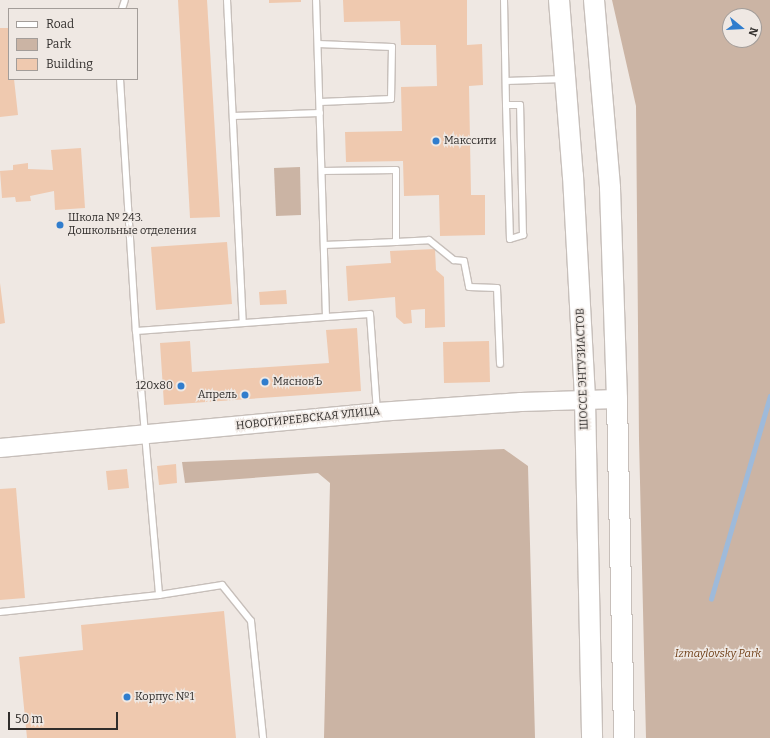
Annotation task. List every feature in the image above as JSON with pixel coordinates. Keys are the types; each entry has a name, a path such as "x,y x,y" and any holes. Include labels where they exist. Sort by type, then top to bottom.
{"main road":[{"name":"ШОССЕ ЭНТУЗИАСТОВ","path":"559,0 573,176 585,400 592,738"},
{"path":"594,0 610,188 617,399 624,738"},
{"name":"НОВОГИРЕЕВСКАЯ УЛИЦА","path":"0,448 378,412 617,399"}],"lane":[{"path":"227,0 243,323"},
{"path":"316,0 326,317"},
{"path":"504,0 506,105 510,239 523,235 520,105 506,105"},
{"path":"318,44 392,47 392,99 320,102"},
{"path":"506,81 565,79"},
{"path":"120,80 136,331 159,595"},
{"path":"233,116 320,112"},
{"path":"322,172 396,170 396,242"},
{"path":"324,245 429,240 454,260 464,262 469,287 497,288 500,364"},
{"path":"136,331 370,314 378,412"},
{"path":"0,612 159,595 222,585 251,622 263,738"}],"green space":[{"name":"Izmaylovsky Park","path":"612,0 770,0 770,738 646,738 639,439 636,106"},
{"path":"300,167 301,215 276,216 274,168"},
{"path":"504,449 528,466 535,738 324,738 330,483 318,473 185,483 182,462"}],"building":[{"path":"178,0 207,0 220,217 190,218"},
{"path":"269,0 301,0 301,2 269,3"},
{"path":"343,0 467,0 467,45 482,44 483,85 469,86 471,195 485,195 485,235 440,236 439,195 404,196 403,161 346,162 345,132 402,131 401,87 437,86 436,45 401,45 400,21 344,22"},
{"path":"0,28 8,28 8,80 14,80 18,115 0,117"},
{"path":"81,148 85,208 55,210 54,191 30,196 31,201 16,202 15,197 2,198 0,171 13,170 13,165 28,163 28,169 53,170 51,150"},
{"path":"227,242 232,304 156,310 151,247"},
{"path":"435,249 436,270 444,277 445,327 425,328 425,309 411,310 412,323 404,324 396,317 395,297 348,301 346,266 391,263 390,251"},
{"path":"0,283 5,323 0,324"},
{"path":"286,290 287,304 260,305 259,292"},
{"path":"357,328 361,391 164,405 160,343 190,341 192,372 329,363 326,330"},
{"path":"489,341 490,382 444,383 443,342"},
{"path":"176,464 177,483 159,485 157,466"},
{"path":"127,469 129,488 108,490 106,471"},
{"path":"16,488 25,598 0,600 0,489"},
{"name":"Корпус №1","path":"224,611 236,738 27,738 19,657 83,650 81,625"}],"waterway":[{"path":"711,599 770,396"}],"place":[{"name":"Макссити","path":"436,141"},
{"name":"Школа № 243. Дошкольные отделения","path":"60,225"},
{"name":"МясновЪ","path":"265,382"},
{"name":"120x80","path":"181,386"},
{"name":"Апрель","path":"245,395"},
{"name":"Корпус №1","path":"127,697"}]}
